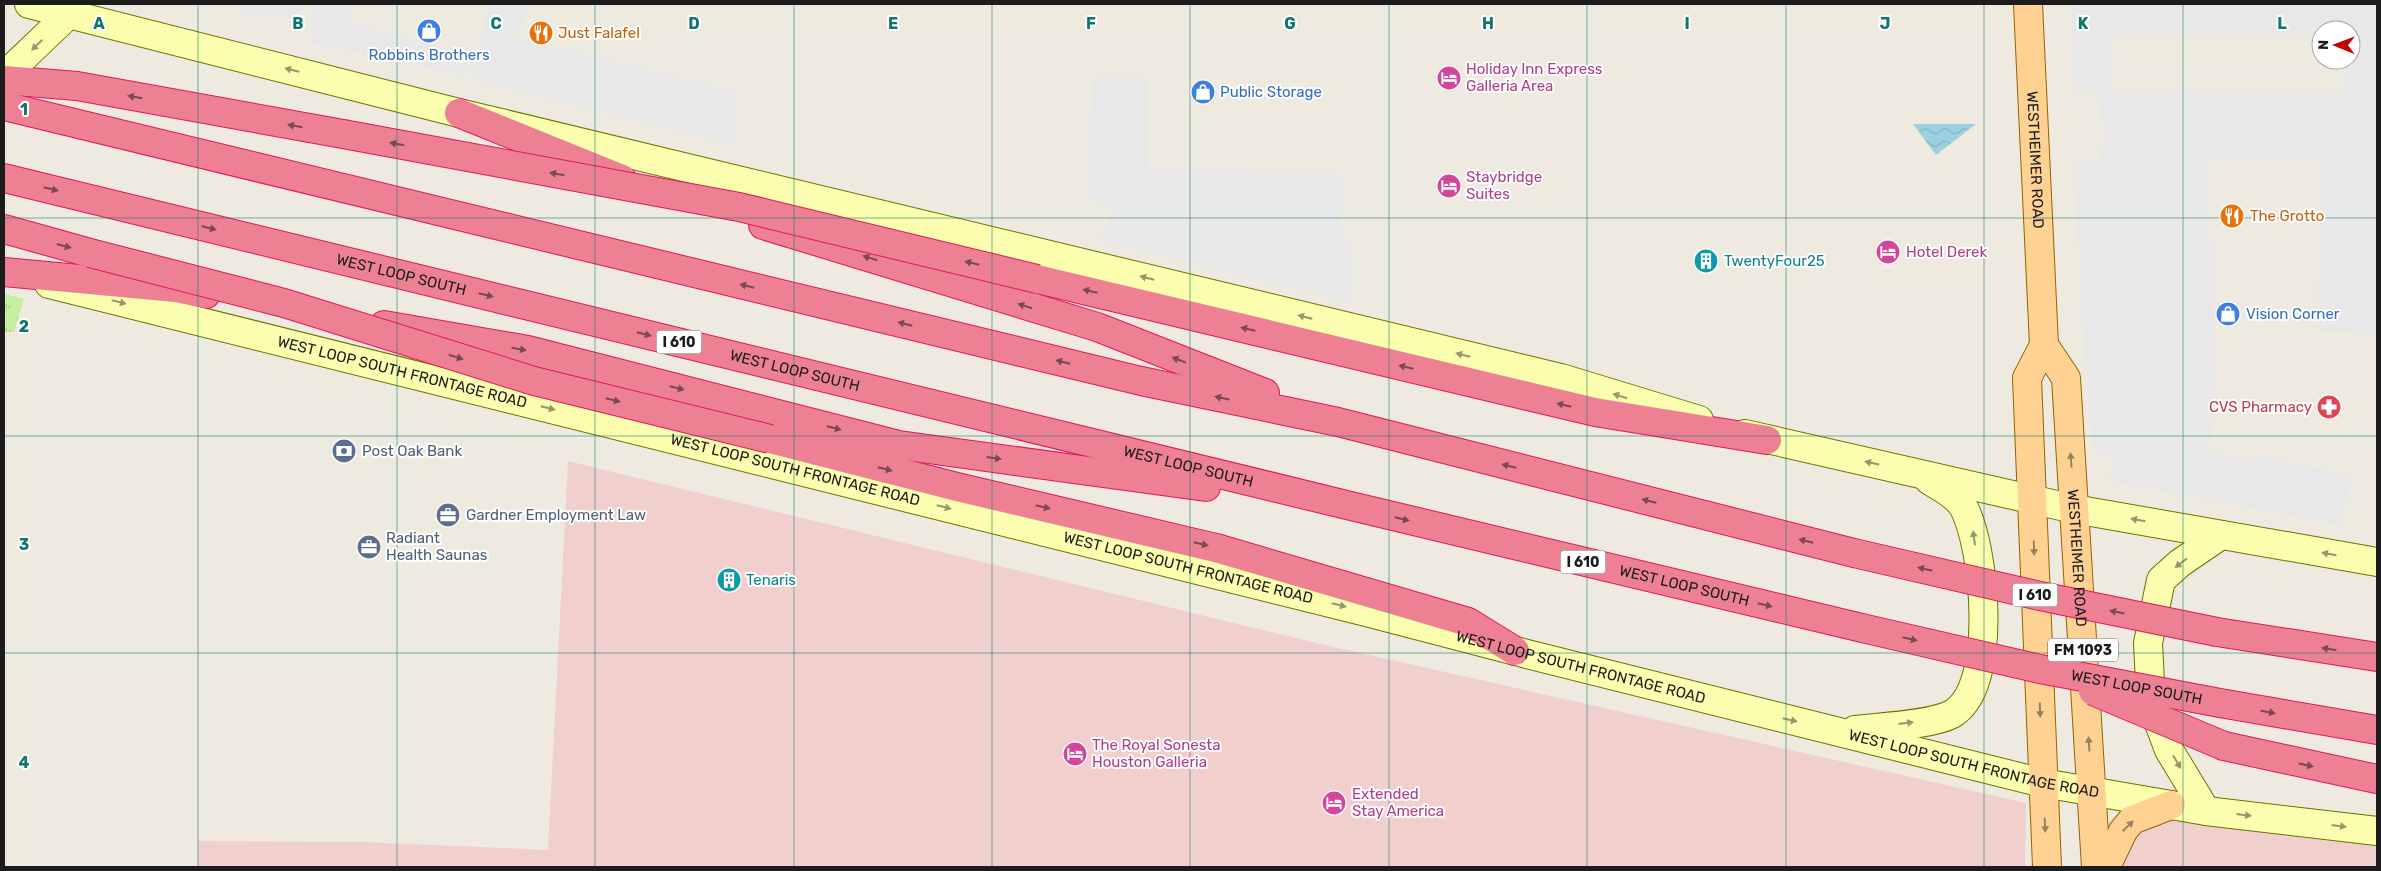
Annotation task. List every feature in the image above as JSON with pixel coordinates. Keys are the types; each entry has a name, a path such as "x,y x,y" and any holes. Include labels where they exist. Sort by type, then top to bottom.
{"highway":[{"path":"4,80 77,86 739,207 1595,412 1767,440"},
{"name":"I 610","path":"4,106 1132,378 1338,422 1854,553 2040,596 2217,632 2377,657"},
{"path":"459,113 638,186 1096,328 1338,422"},
{"name":"WEST LOOP SOUTH","path":"4,178 1355,508 1862,628 2040,669 2220,704 2377,730"},
{"path":"4,229 284,303 534,381 957,487 1216,548 1468,622 1515,651"},
{"path":"4,272 176,288 528,350 899,445 1355,508"},
{"path":"2040,669 2224,746 2377,779"}],"main road":[{"path":"29,4 65,8 459,113 1561,378 1767,440 2074,509 2377,562"},
{"name":"WESTHEIMER ROAD","path":"2028,4 2044,345 2027,378 2047,867"},
{"path":"4,76 65,8"},
{"name":"WEST LOOP SOUTH FRONTAGE ROAD","path":"4,272 1319,600 2043,783 2206,811 2377,831"},
{"name":"WESTHEIMER ROAD","path":"2044,345 2066,378 2096,867"},
{"path":"1841,732 1936,719 1952,714 1964,702 1976,683 1982,647 1983,601 1973,529 1963,506 1952,494 1920,474"},
{"path":"2206,811 2169,750 2151,702 2148,643 2161,580 2180,563 2221,536"},
{"path":"2106,867 2123,830 2132,820 2171,805"}],"shaded area":[{"path":"240,4 300,4 300,18 240,18"},
{"path":"310,4 353,4 354,24 473,55 467,76 312,43"},
{"path":"488,4 527,4 519,38 738,92 734,145 472,80"},
{"path":"2070,4 2377,4 2377,333 2317,332 2320,162 2208,162 2208,241 2215,241 2214,334 2217,404 2208,451 2255,462 2258,455 2353,476 2340,525 2109,481 2113,457 2093,452 2082,319 2073,162 2101,161 2103,128 2097,91 2072,91","holes":["2311,20 2361,20 2361,70 2344,70 2343,91 2113,91 2113,35 2311,35"]},
{"path":"1092,77 1148,78 1147,169 1335,171 1342,176 1341,226 1354,255 1354,304 1099,241 1112,208 1087,200"},
{"path":"568,461 1329,646 2026,803 2025,867 198,867 198,841 364,842 548,850"},
{"path":"2119,809 2377,844 2377,867 2121,867"}],"green space":[{"path":"4,294 24,299 14,332 4,332"}],"water":[{"path":"1913,124 1976,124 1936,155"}],"place":[{"name":"Robbins Brothers","path":"429,31"},
{"name":"Just Falafel","path":"541,33"},
{"name":"Holiday Inn Express Galleria Area","path":"1449,78"},
{"name":"Public Storage","path":"1203,92"},
{"name":"Staybridge Suites","path":"1449,186"},
{"name":"The Grotto","path":"2232,216"},
{"name":"Hotel Derek","path":"1888,252"},
{"name":"TwentyFour25","path":"1706,261"},
{"name":"Vision Corner","path":"2228,314"},
{"name":"CVS Pharmacy","path":"2329,407"},
{"name":"Post Oak Bank","path":"344,451"},
{"name":"Gardner Employment Law","path":"448,515"},
{"name":"Radiant Health Saunas","path":"369,547"},
{"name":"Tenaris","path":"729,580"},
{"name":"The Royal Sonesta Houston Galleria","path":"1075,754"},
{"name":"Extended Stay America","path":"1334,803"}]}
